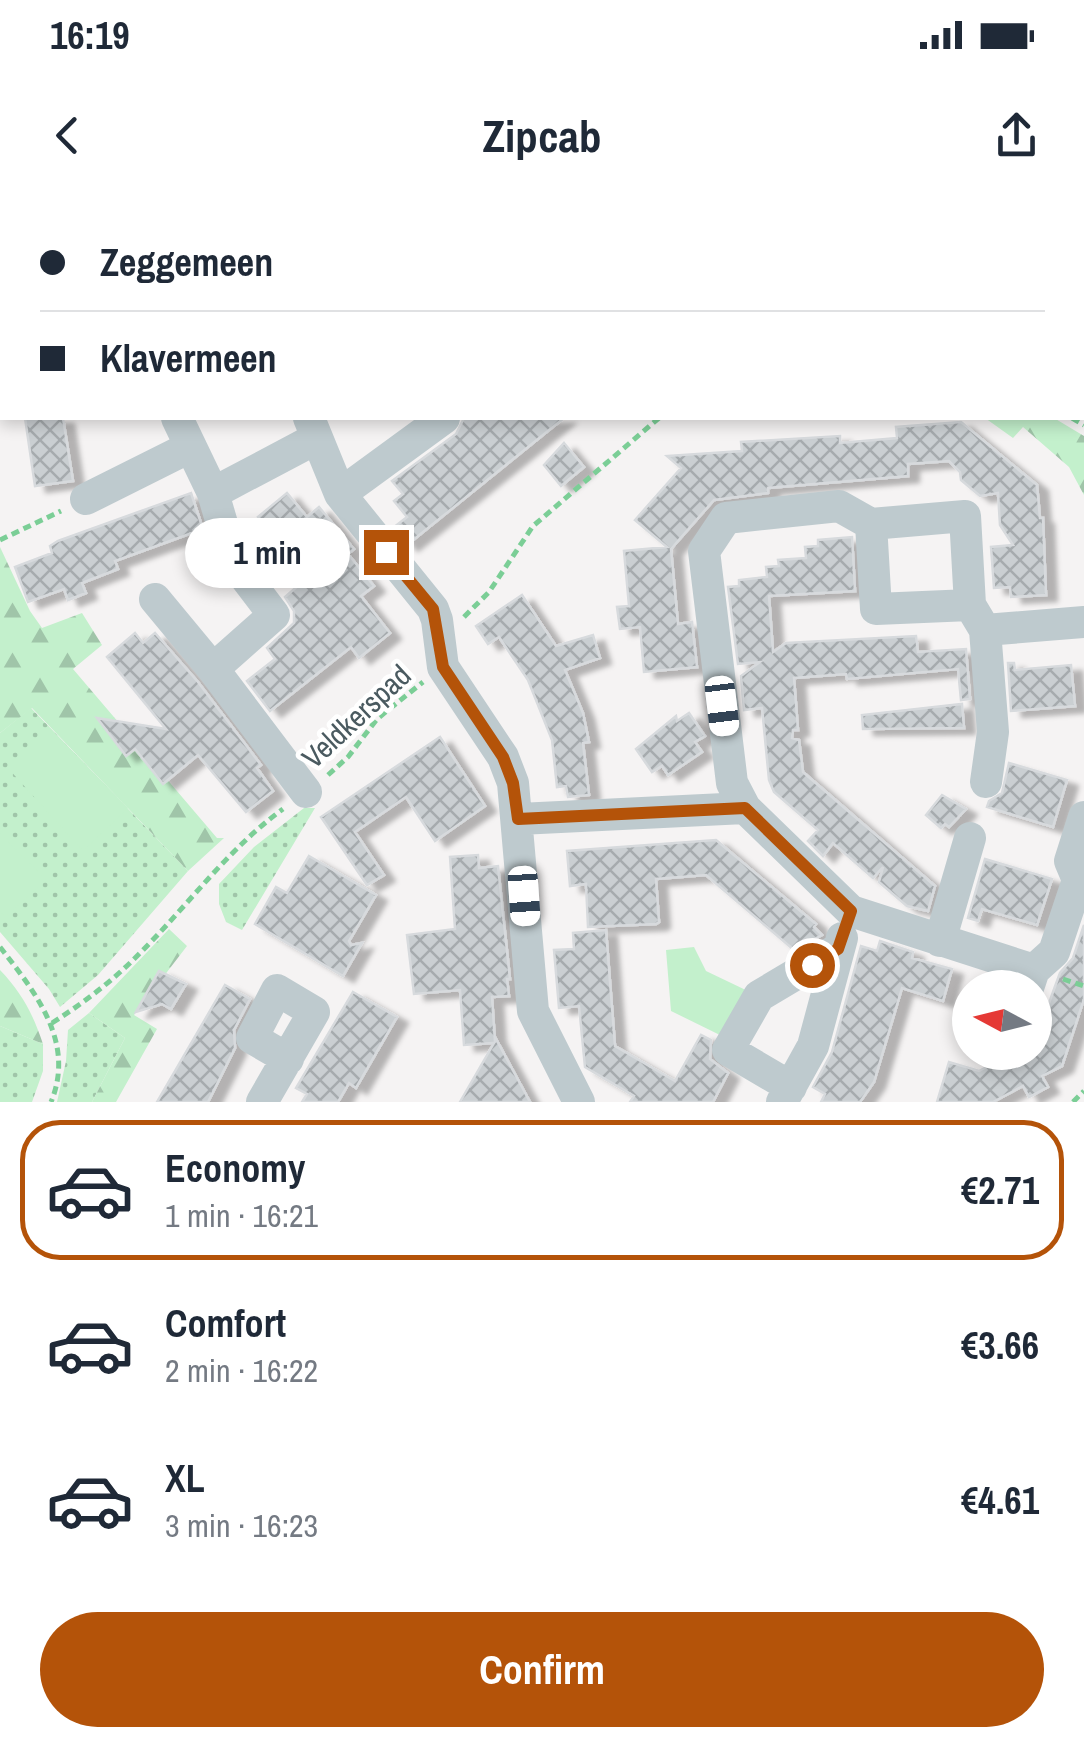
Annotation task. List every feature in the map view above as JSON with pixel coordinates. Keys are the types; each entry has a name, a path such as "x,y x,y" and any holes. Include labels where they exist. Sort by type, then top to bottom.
{"street":[{"path":"340,494 441,420"},
{"path":"213,493 313,428 340,494 433,609 443,667 503,757 513,783 534,1011 574,1100"},
{"path":"86,499 184,432 213,493 232,561 274,616 214,669"},
{"path":"986,782 993,732 965,516 870,524 839,506 726,518 704,551 732,783 745,808 851,911 940,940 1012,970"},
{"path":"870,524 876,609 1084,622"},
{"path":"155,599 214,669 306,792"},
{"path":"518,819 745,808"},
{"path":"1038,970 1054,952 1078,880 1070,861 1084,817"},
{"path":"940,940 970,838"},
{"path":"838,949 758,996 728,1050 786,1094 813,1046 851,911"},
{"path":"262,1102 288,1059"}],"path":[{"path":"458,622 489,592 533,526 657,420"},
{"path":"0,540 86,499"},
{"name":"Veldkerspad","path":"52,1023 120,972 243,840 339,767 384,712 443,667"},
{"path":"0,947 31,986 52,1023 58,1077 51,1102"},
{"path":"1074,1102 1084,1091"}],"green space":[{"path":"988,420 1057,420 1084,436 1084,495 1069,467 1023,427 1013,438"},
{"path":"0,547 42,628 82,613 102,645 73,669 217,838 224,838 188,871 32,708 0,733"},
{"path":"31,708 188,871 98,975 60,1007 0,932 0,733"},
{"path":"48,726 128,808 83,851 7,767"},
{"path":"304,808 315,808 242,930 226,922 219,904 219,884 254,847"},
{"path":"0,833 46,880 5,917 0,911"},
{"path":"169,929 187,946 134,1015 157,1029 116,1102 92,1102 125,1038 89,1013"},
{"path":"694,947 706,971 752,993 724,1037 671,1011 666,950"},
{"path":"0,970 26,1004 43,1044 0,1026"},
{"path":"89,1013 125,1038 92,1102 57,1102 68,1030"},
{"path":"0,1026 43,1044 43,1071 32,1102 0,1102"}],"building":[{"path":"25,420 63,420 73,481 35,486"},
{"path":"463,420 562,420 407,545 393,528 407,517 394,501 403,494 392,481 456,434"},
{"path":"961,422 1037,485 1043,518 1046,595 1011,597 1010,587 994,588 991,547 1013,545 1000,525 998,493 980,496 961,480 960,472 949,461 908,464 908,476 768,488 768,493 714,500 671,549 678,624 692,622 697,667 644,672 640,627 620,629 617,607 629,606 624,551 667,547 635,520 681,468 667,456 742,451 741,442 840,436 840,443 897,438 896,427"},
{"path":"564,443 584,467 561,486 544,465"},
{"path":"191,493 203,529 115,561 118,569 82,583 86,593 68,600 64,589 28,602 15,567 52,553 50,546 58,541"},
{"path":"287,493 307,517 319,507 354,549 348,554 374,586 361,596 390,633 359,658 351,647 270,711 247,681 275,659 267,648 294,623 294,611 285,597 307,578 258,517"},
{"path":"852,537 855,591 769,596 773,652 786,643 916,636 918,652 966,649 970,699 961,700 958,669 847,679 846,674 794,678 798,730 793,730 792,738 799,740 803,772 935,886 928,911 907,906 879,882 883,867 873,878 833,843 823,856 808,841 818,830 774,792 769,780 762,708 744,710 741,676 760,662 738,664 728,587 739,586 739,580 767,577 766,567 779,566 778,560 806,558 805,547 818,546 818,540"},
{"path":"522,595 556,646 593,635 600,658 565,670 583,713 589,742 583,743 589,795 568,797 566,786 557,787 552,740 528,680 499,637 488,644 476,626"},
{"path":"135,633 143,643 155,633 261,765 257,768 273,791 246,812 198,755 163,784 135,749 126,756 97,718 166,729 107,657"},
{"path":"1008,663 1014,663 1015,670 1071,665 1075,706 1011,711"},
{"path":"962,704 964,728 863,729 862,715"},
{"path":"689,713 705,736 695,742 702,752 668,775 662,766 652,772 636,749 676,716 677,721"},
{"path":"440,737 485,806 435,841 406,797 355,832 384,875 367,885 321,817"},
{"path":"1009,763 1067,780 1053,827 987,807 989,801 1002,793"},
{"path":"942,795 966,809 949,827 945,824 941,828 926,815"},
{"path":"716,840 816,924 814,927 822,935 794,950 706,875 656,879 656,924 588,927 586,884 570,886 567,851"},
{"path":"478,855 479,868 498,866 510,979 509,996 492,997 495,1042 496,1039 530,1102 460,1102 494,1043 464,1045 460,990 414,994 407,935 455,929 450,857"},
{"path":"309,856 376,895 349,941 351,945 362,943 343,976 255,924 276,887 287,893"},
{"path":"985,859 1052,879 1037,925 982,909 978,921 968,918"},
{"path":"1084,925 1084,999 1062,1066 1042,1076 1048,1087 1029,1097 1023,1086 993,1102 937,1102 949,1062 952,1070 1052,1070 1052,995 1060,973 1073,958"},
{"path":"606,930 615,1046 675,1081 701,1035 711,1040 710,1059 728,1073 713,1102 630,1102 634,1096 585,1067 579,1006 559,1008 554,950 574,949 573,933"},
{"path":"880,941 913,952 912,958 952,969 943,1001 902,988 874,1082 860,1102 821,1102 825,1094 813,1087 832,1052 861,946 877,951"},
{"path":"159,971 186,984 171,1009 162,1004 136,1012"},
{"path":"225,985 250,999 234,1030 235,1048 208,1102 157,1102"},
{"path":"353,992 397,1017 356,1088 349,1083 338,1102 302,1102 307,1094 296,1088"}],"route":[{"path":"386,552 433,609 443,667 503,757 513,783 518,819 745,808 851,911 838,949 812,965"}]}
